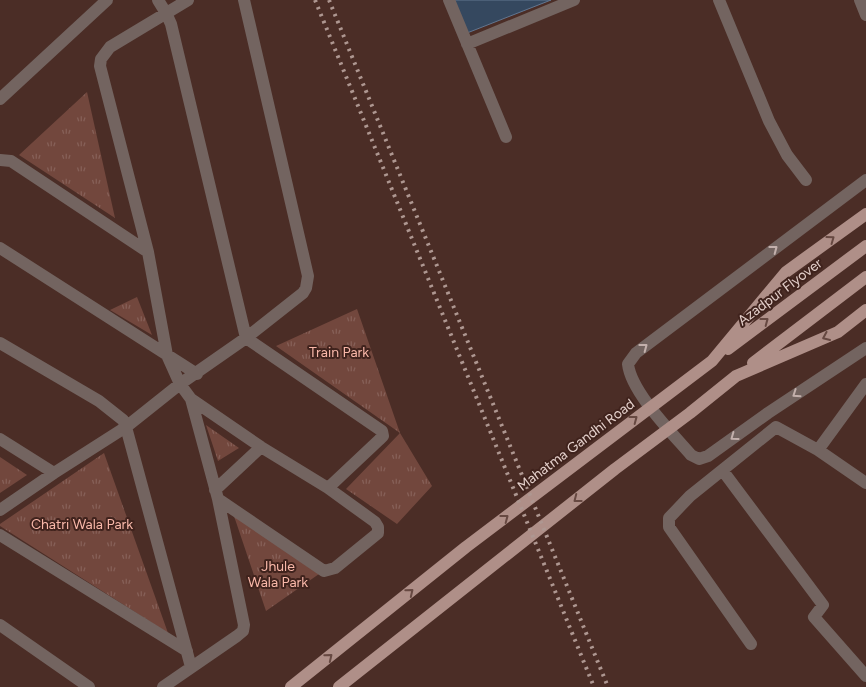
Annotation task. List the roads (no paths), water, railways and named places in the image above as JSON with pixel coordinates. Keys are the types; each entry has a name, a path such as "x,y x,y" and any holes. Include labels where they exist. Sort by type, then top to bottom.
{"main road":[{"name":"Mahatma Gandhi Road","path":"291,687 466,547 671,390 712,361 786,272 866,214"},
{"name":"Azadpur Flyover","path":"712,361 866,246"},
{"path":"339,687 615,469 866,276"},
{"path":"736,376 838,332 866,310"}],"street":[{"path":"0,99 107,0"},
{"path":"158,0 166,13 173,31 246,338 382,431 382,436 379,440 328,488"},
{"path":"188,0 110,48 101,59 100,66 148,252 167,355 180,384 191,399 328,488 375,522 378,532 329,570 324,571 216,495"},
{"path":"0,510 126,427 180,384 197,374 246,338 303,293 306,288 308,276 244,0"},
{"path":"449,0 506,137"},
{"path":"467,44 574,0"},
{"path":"719,0 769,121 787,155 806,180"},
{"path":"860,0 866,15"},
{"path":"0,160 10,161 148,252"},
{"path":"866,180 636,353 628,364 629,374 647,402 691,455 699,459 708,456 768,413 866,348"},
{"path":"0,248 197,374"},
{"path":"0,343 99,401 122,420 126,427 191,667"},
{"path":"818,450 866,384"},
{"path":"163,687 237,636 243,631 244,625 216,495 191,399"},
{"path":"750,644 668,527 669,518 690,496 776,428 818,450 866,483"},
{"path":"0,440 54,473"},
{"path":"216,495 261,446"},
{"path":"722,472 823,605 814,617 866,676"},
{"path":"0,535 187,651"},
{"path":"0,625 89,687"}],"railway":[{"path":"315,0 594,687"},
{"path":"329,0 608,687"}],"park label":[{"name":"Train Park","path":"339,352"},
{"name":"Chatri Wala Park","path":"82,524"},
{"name":"Jhule Wala Park","path":"278,574"}]}
